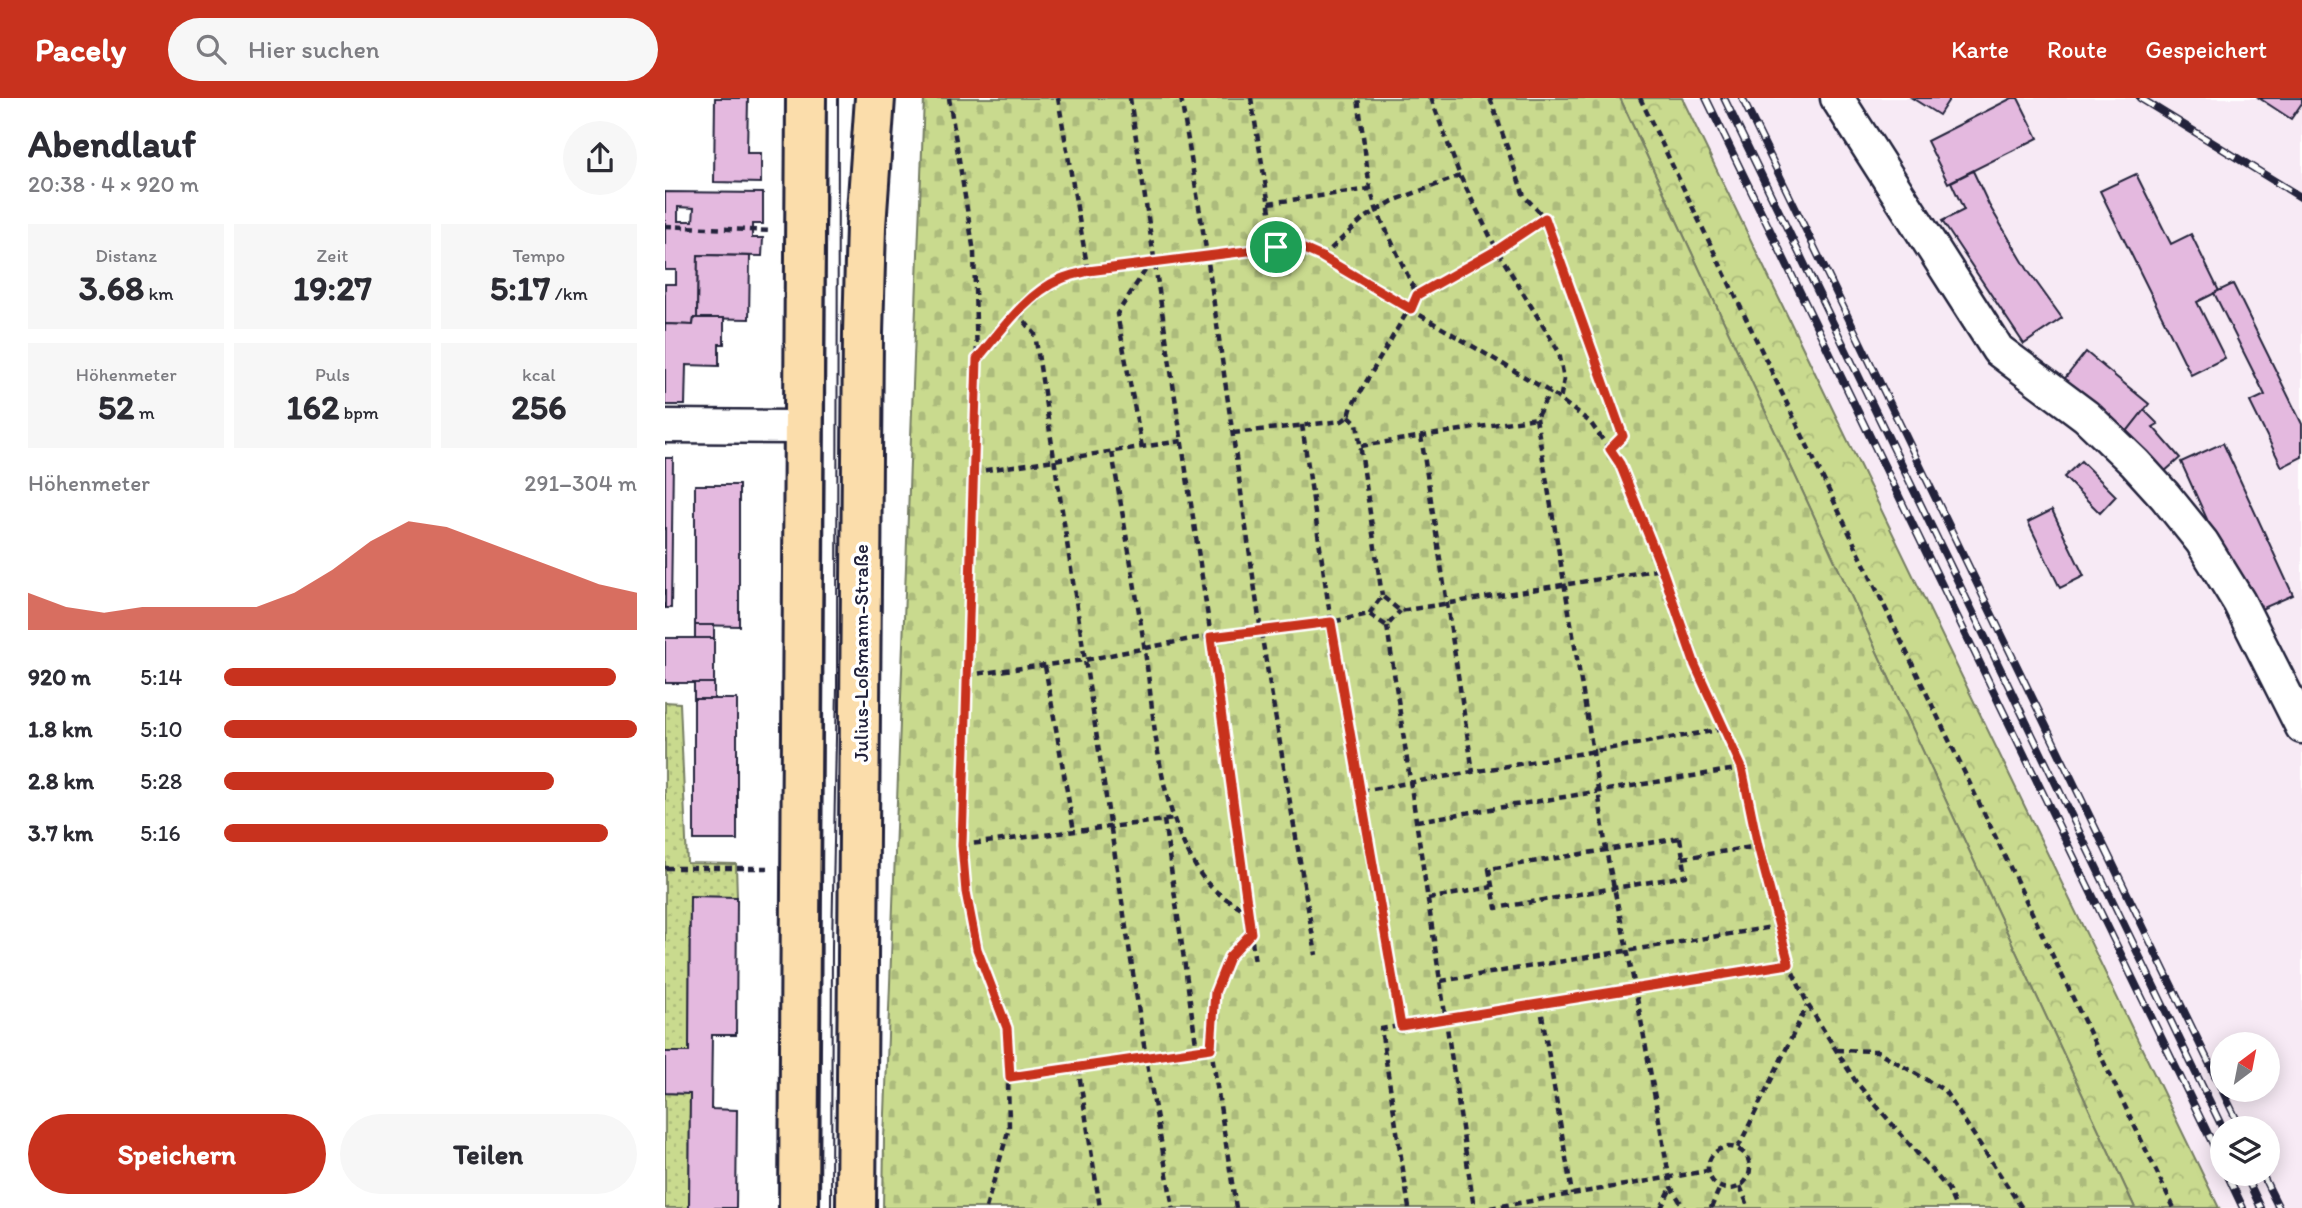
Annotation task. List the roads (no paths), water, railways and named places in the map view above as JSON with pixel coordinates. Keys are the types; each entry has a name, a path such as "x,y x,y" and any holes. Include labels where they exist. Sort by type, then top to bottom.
{"main road":[{"path":"800,1208 806,98"},
{"name":"Julius-Loßmann-Straße","path":"856,1208 863,333 866,226 876,98"}],"street":[{"path":"1837,98 1999,350 2086,416 2165,496 2202,542 2239,602 2302,727"},
{"path":"665,426 804,427"}],"tram line":[{"path":"818,1208 826,98"},
{"path":"831,1208 837,687 838,98"}],"railway":[{"path":"1706,98 2210,1138"},
{"path":"1724,98 2217,1116"},
{"path":"1742,98 2235,1116"},
{"path":"2140,98 2302,198"},
{"path":"2233,1186 2243,1208"},
{"path":"2251,1186 2261,1208"},
{"path":"2268,1186 2279,1208"}]}
